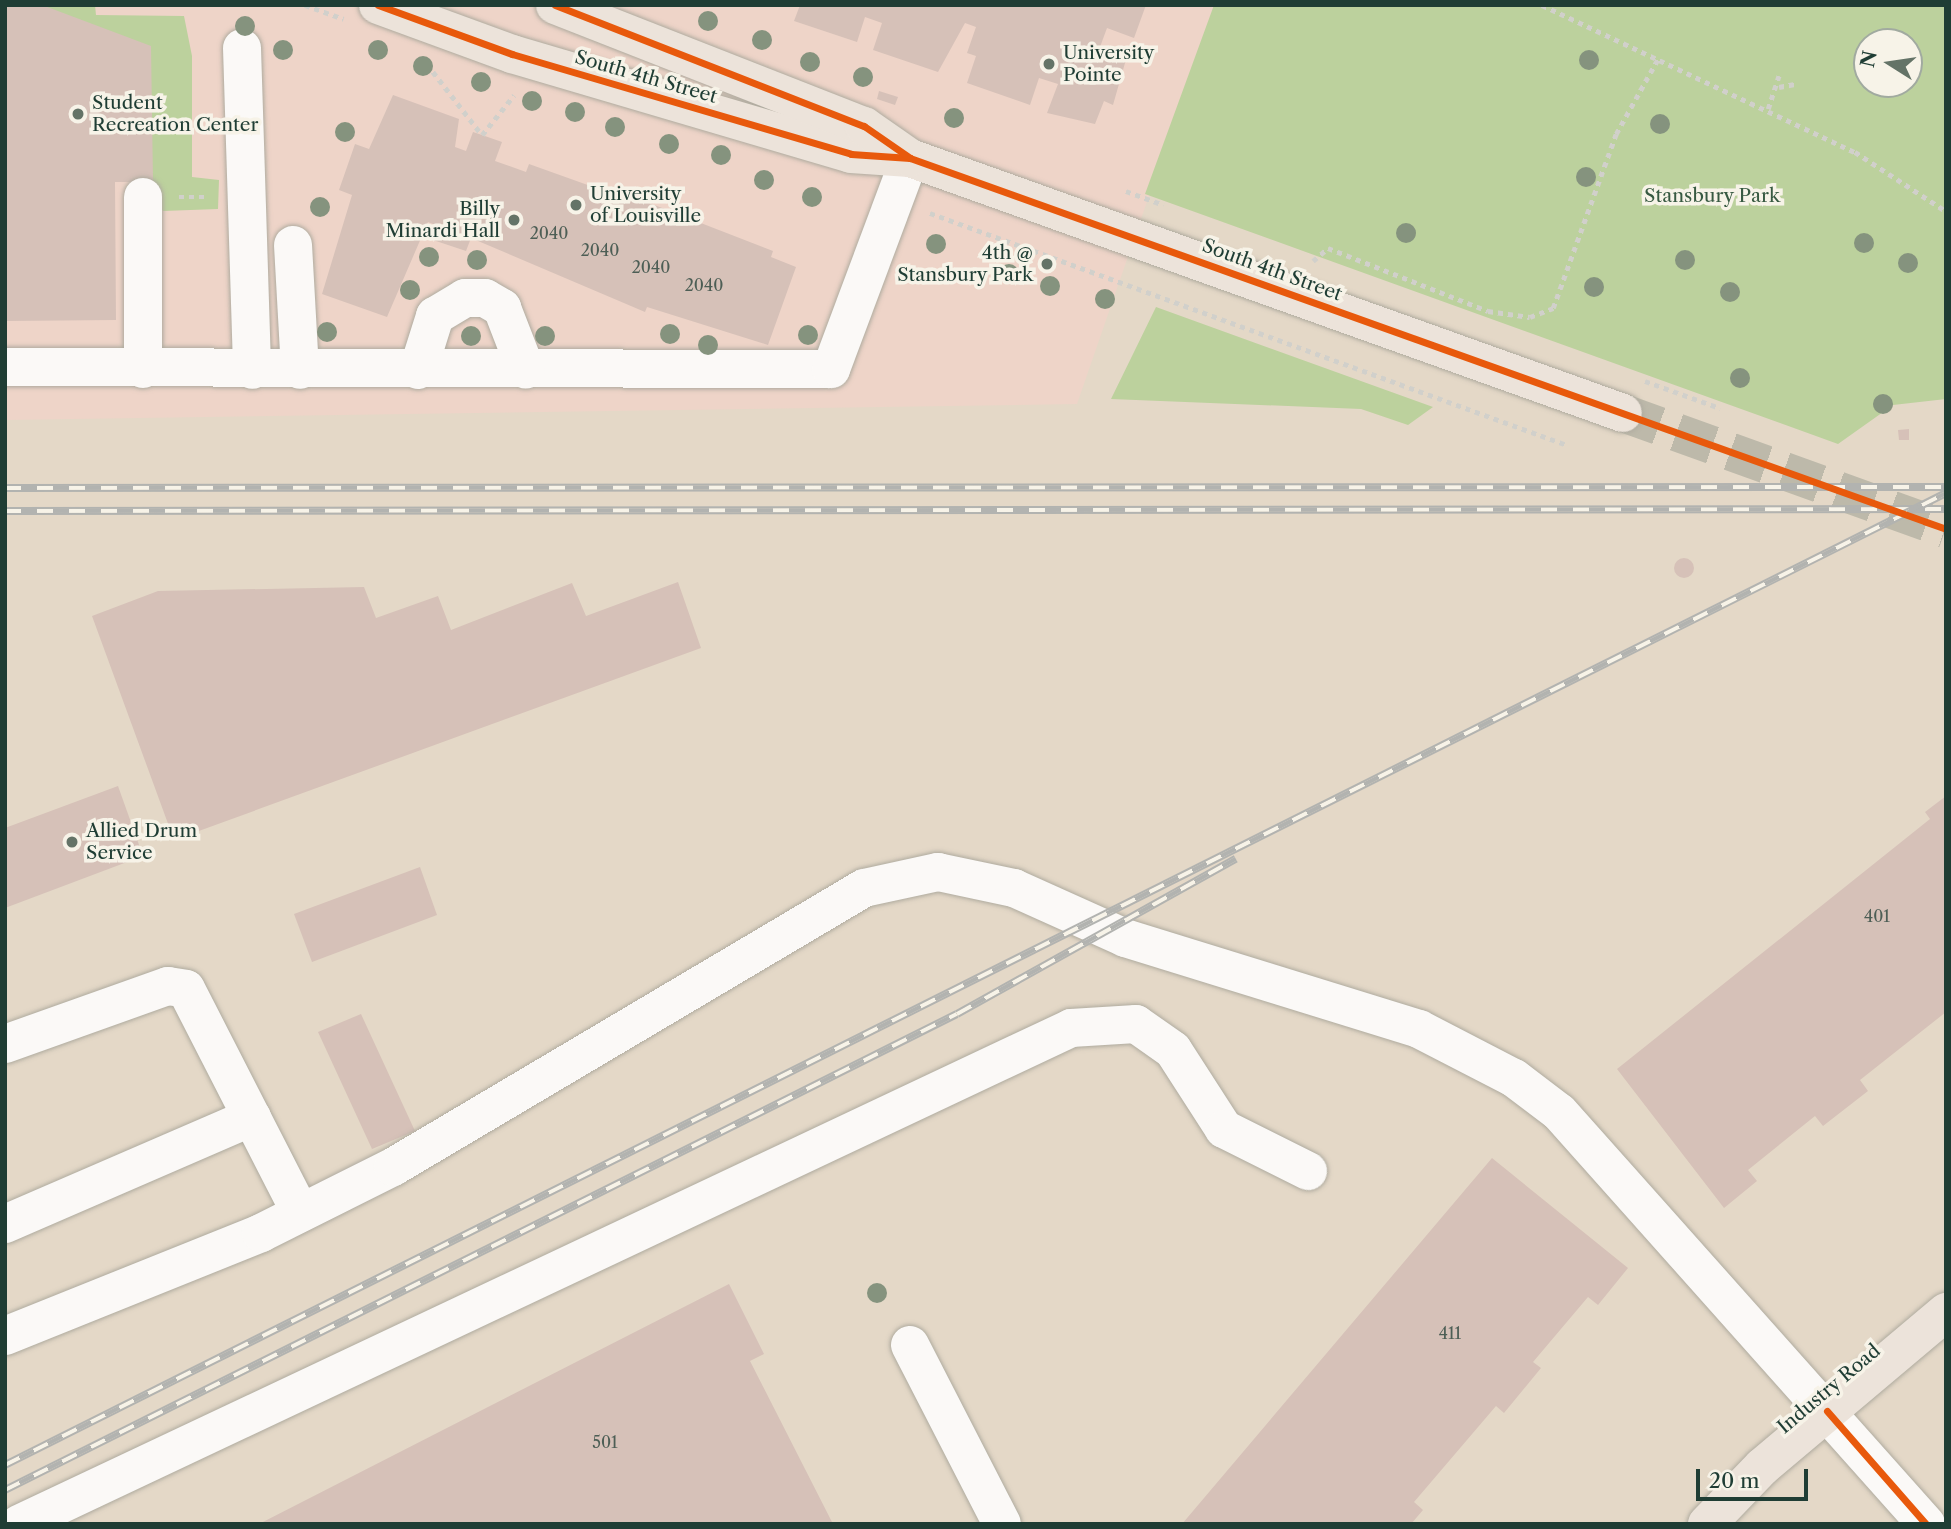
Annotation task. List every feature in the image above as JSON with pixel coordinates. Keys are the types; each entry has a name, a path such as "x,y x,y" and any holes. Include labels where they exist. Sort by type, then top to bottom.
{"main road":[{"name":"South 4th Street","path":"378,5 512,54 838,150 910,158 1623,413"},
{"name":"South 4th Street","path":"555,5 864,126 910,158"},
{"name":"Industry Road","path":"1707,1524 1827,1411 1946,1312"}],"street":[{"path":"242,48 252,370"},
{"path":"5,367 252,370 831,369 910,158"},
{"path":"143,197 143,369"},
{"path":"293,245 300,370"},
{"path":"418,370 435,316 465,298 485,298 502,309 526,370"},
{"path":"5,1336 300,1212 393,1167 864,888 937,872 1014,888 1125,938 1419,1029 1514,1078 1559,1112 1926,1524"},
{"path":"5,1044 167,986 186,989 300,1212"},
{"path":"19,1524 1071,1028 1136,1024 1173,1049 1224,1129 1308,1171"},
{"path":"5,1224 252,1116"},
{"path":"910,1345 1002,1524"}],"path":[{"path":"1542,5 1768,109 1899,177 1946,211"},
{"path":"418,53 482,135 520,89"},
{"path":"1313,261 1328,248 1488,311 1530,317 1553,308 1616,134 1659,57"},
{"path":"1768,109 1779,87 1779,76"},
{"path":"1779,87 1795,84"},
{"path":"943,218 1567,445"}],"shaded area":[{"name":"University of Louisville","path":"5,5 1215,5 1077,404 5,420"}],"green space":[{"path":"42,5 95,5 96,15 184,16 192,56 192,177 219,180 218,209 163,211 156,203"},
{"name":"Stansbury Park","path":"1214,5 1946,5 1946,399 1893,405 1838,444 1145,194"},
{"path":"1156,307 1433,407 1408,425 1361,409 1111,399"}],"building":[{"name":"Student Recreation Center","path":"5,5 42,5 151,46 153,182 115,182 116,320 5,321"},
{"name":"University Pointe","path":"800,5 1146,5 1134,38 1107,28 1100,47 1127,56 1113,105 1104,101 1095,124 1047,113 1058,84 1039,78 1030,105 967,83 976,56 967,53 976,27 965,23 938,72 873,50 882,23 865,17 857,42 794,21"},
{"path":"879,91 898,97 895,105 877,99"},
{"name":"Billy Minardi Hall","path":"393,95 459,119 455,147 466,151 473,132 502,142 495,161 526,172 529,164 624,198 626,194 773,251 771,257 796,267 768,345 647,307 645,312 471,238 466,251 433,240 438,226 428,222 387,317 322,294 352,195 339,190 355,144 369,149"},
{"path":"1909,429 1909,440 1899,440 1898,430"},
{"path":"1684,558 1691,561 1694,568 1691,575 1684,578 1677,575 1674,568 1677,561"},
{"path":"678,582 701,648 174,840 92,616 158,591 364,587 376,618 438,596 451,630 572,583 586,616"},
{"name":"Allied Drum Service","path":"118,786 143,856 5,908 5,828"},
{"path":"1946,796 1946,1012 1860,1080 1868,1091 1823,1126 1815,1116 1748,1170 1757,1181 1724,1208 1617,1069 1930,819 1925,812"},
{"path":"420,867 437,915 312,962 294,914"},
{"path":"361,1014 415,1131 372,1149 318,1032"},
{"path":"1492,1158 1628,1268 1598,1305 1588,1297 1533,1362 1541,1368 1504,1413 1496,1406 1414,1502 1423,1510 1411,1524 1182,1524"},
{"path":"729,1284 764,1354 750,1361 833,1524 259,1524"}],"tunnel":[{"path":"1623,413 1946,529"}],"railway":[{"path":"5,488 1946,487"},
{"path":"5,1465 1946,493"},
{"path":"5,511 1946,509"},
{"path":"5,1490 957,1014 1236,859"}],"cycle path":[{"path":"378,5 512,54 851,154 910,158 1946,529"},
{"path":"555,5 864,126 910,158"},
{"path":"1827,1411 1926,1524"}],"place":[{"name":"University Pointe","path":"1049,64"},
{"name":"Student Recreation Center","path":"78,114"},
{"name":"University of Louisville","path":"576,205"},
{"name":"Billy Minardi Hall","path":"514,220"},
{"name":"4th @ Stansbury Park","path":"1047,264"},
{"name":"Allied Drum Service","path":"72,842"}]}
